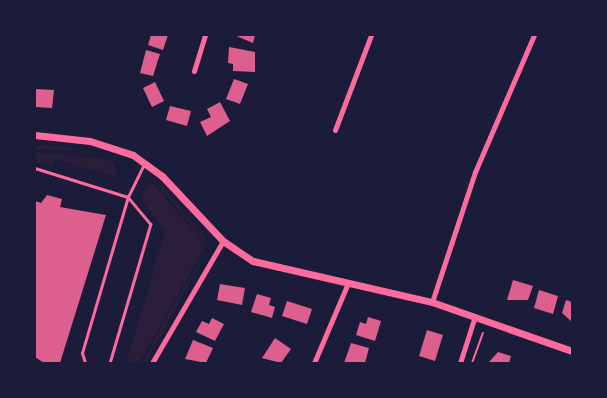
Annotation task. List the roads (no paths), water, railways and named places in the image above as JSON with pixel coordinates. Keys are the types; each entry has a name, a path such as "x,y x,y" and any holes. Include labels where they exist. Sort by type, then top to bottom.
{"street":[{"path":"194,71 205,35"},
{"path":"336,130 371,35"},
{"path":"432,302 475,172 534,35"},
{"path":"35,136 90,141 145,162 223,241 253,261 432,302 572,351"},
{"path":"152,363 223,241"},
{"path":"314,363 348,283"},
{"path":"460,363 475,316"}],"lane":[{"path":"85,363 82,353 128,196 145,162"},
{"path":"35,168 128,196 151,224 110,363"}]}
